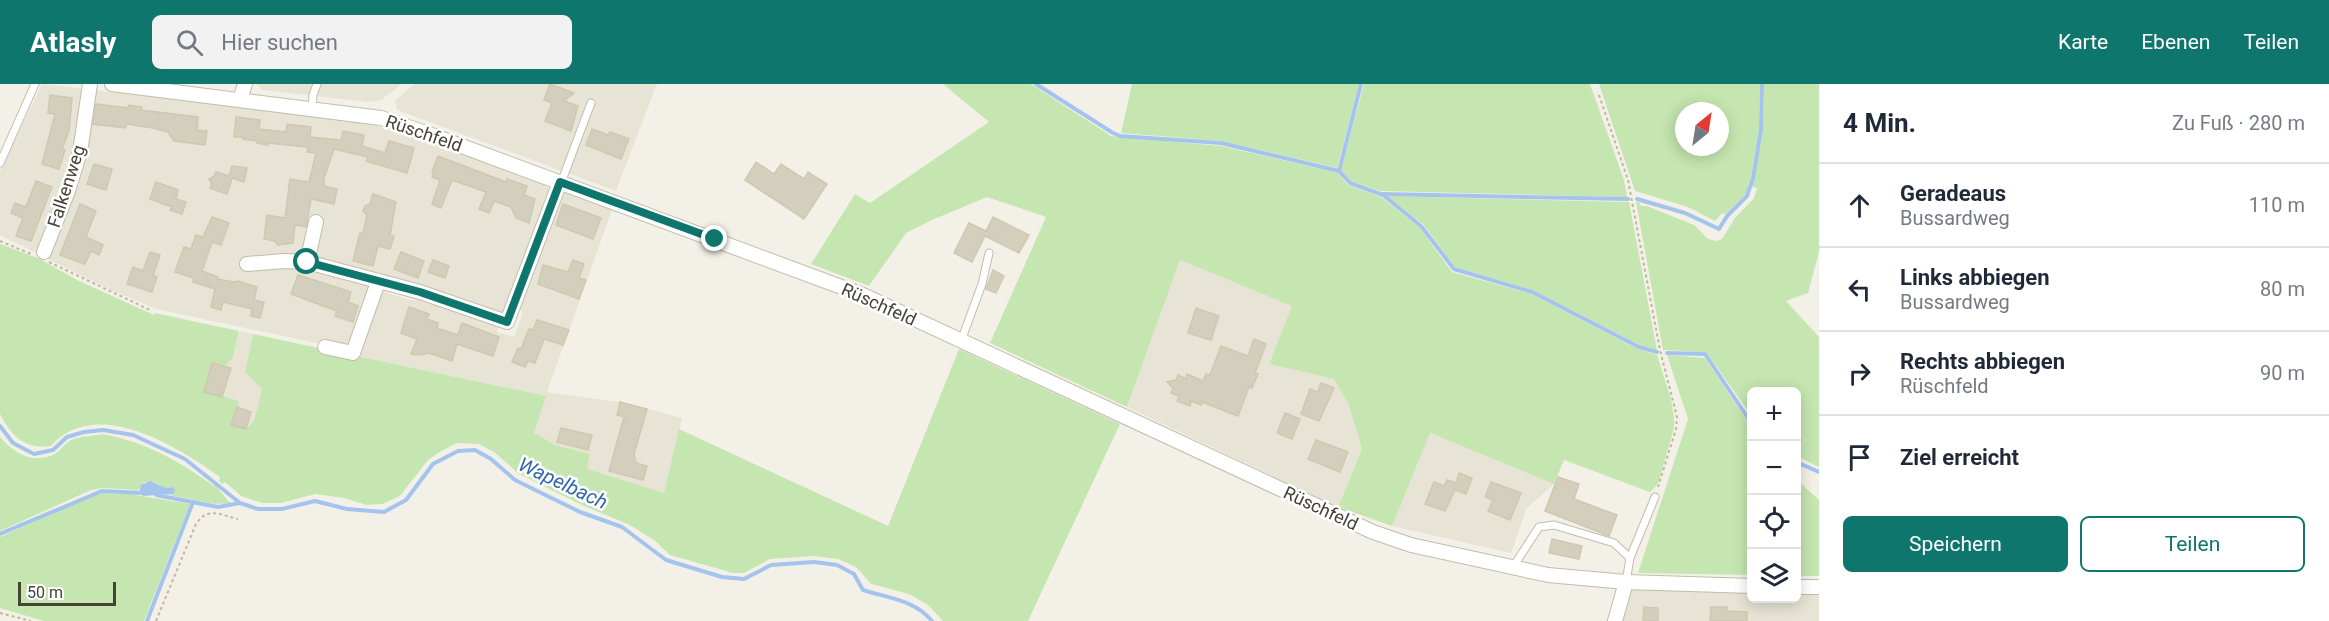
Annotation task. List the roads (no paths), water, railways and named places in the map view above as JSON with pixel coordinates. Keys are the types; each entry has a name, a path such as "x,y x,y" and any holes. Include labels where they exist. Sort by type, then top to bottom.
{"street":[{"name":"Falkenweg","path":"38,255 68,191 80,152 90,84"},
{"name":"Rüschfeld","path":"112,84 381,118 561,182 862,295 1373,532 1411,545 1548,575 1626,582 1747,586"},
{"path":"240,99 245,84"},
{"path":"247,264 307,262 420,292 507,322 561,182"},
{"path":"307,262 316,222"},
{"path":"325,347 353,353 378,282"},
{"path":"1615,621 1626,582"},
{"path":"1801,587 1819,587"}],"lane":[{"path":"0,163 35,84"},
{"path":"312,109 317,84"},
{"path":"561,182 591,103"},
{"path":"961,341 982,284 989,253"},
{"path":"1626,582 1630,558 1654,497"},
{"path":"1513,567 1539,527 1554,525 1614,543 1630,558"}],"water":[{"path":"150,481 167,488 172,487 175,489 174,494 143,496 139,492 141,485"}],"waterway":[{"path":"1036,84 1120,136 1221,143 1339,171 1350,183 1383,195 1421,226 1454,269 1532,292 1639,347 1657,352"},
{"path":"1339,171 1361,84"},
{"path":"1637,199 1685,213 1719,229 1727,216 1747,196 1753,178 1761,129 1762,84"},
{"path":"1383,194 1628,199"},
{"path":"1667,353 1705,354 1747,417"},
{"name":"Wapelbach","path":"0,426 13,443 34,454 53,450 67,437 84,432 103,430 133,435 185,459 240,503 258,509 282,509 315,501 347,509 384,512 406,500 433,464 458,451 475,450 491,459 515,480 580,512 622,527 666,560 722,577 744,579 771,565 814,562 837,565 854,574 863,590 918,608 932,621"},
{"path":"1801,464 1819,472"},
{"path":"0,534 102,491 143,493"},
{"path":"156,495 218,507 240,503"},
{"path":"147,621 193,502"}]}
